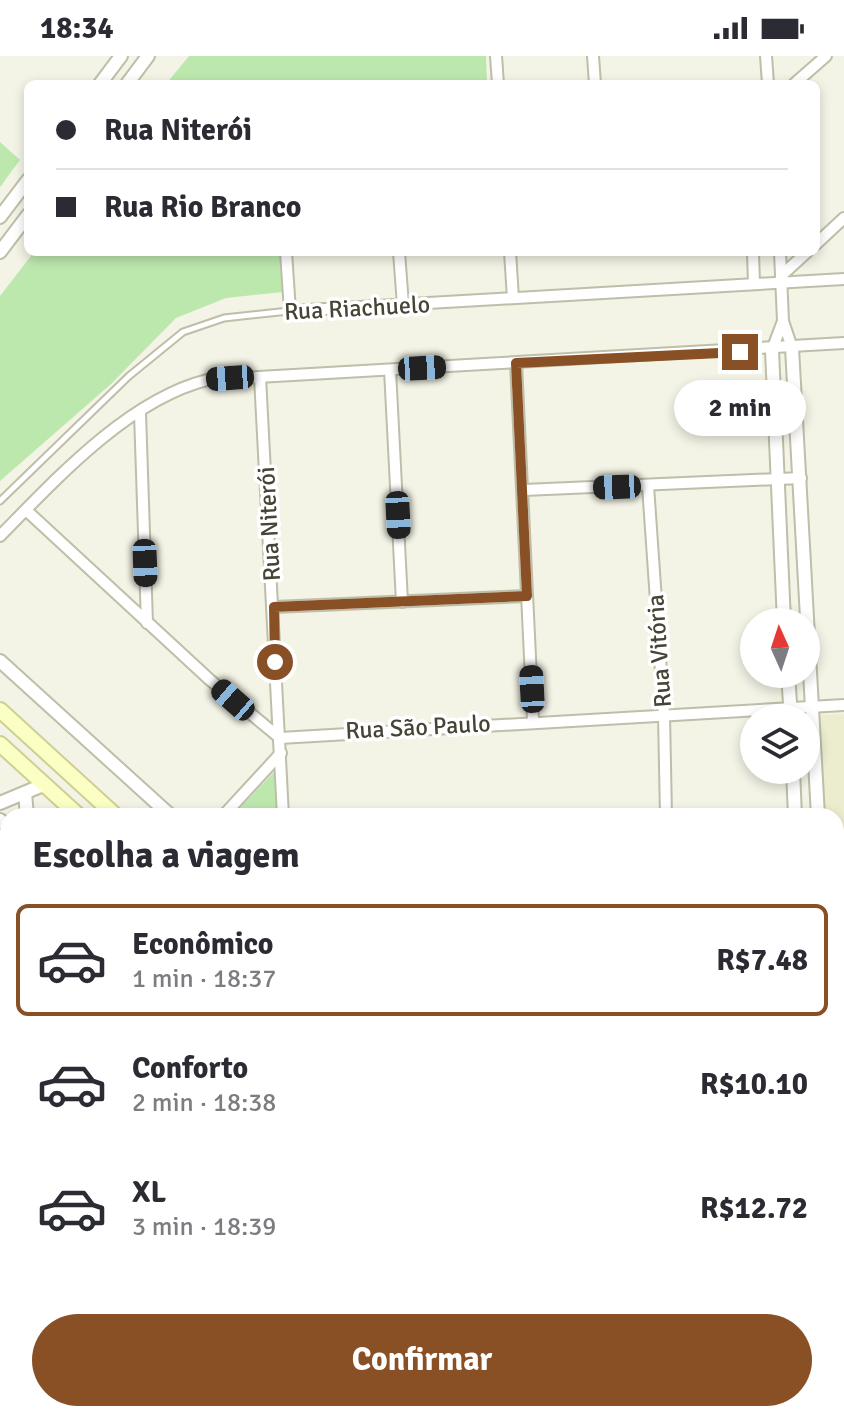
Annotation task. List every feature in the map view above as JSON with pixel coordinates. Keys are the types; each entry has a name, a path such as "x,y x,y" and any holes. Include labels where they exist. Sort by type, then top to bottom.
{"main road":[{"path":"0,710 107,808"},
{"path":"0,744 70,808"}],"street":[{"path":"103,80 121,56"},
{"path":"130,80 148,56"},
{"path":"496,56 498,80"},
{"path":"593,56 595,80"},
{"path":"766,56 768,80"},
{"path":"799,80 826,56"},
{"path":"0,217 24,185"},
{"path":"820,240 844,218"},
{"path":"0,252 24,220"},
{"path":"286,256 290,311"},
{"path":"399,256 403,305"},
{"path":"510,256 513,298"},
{"path":"753,256 754,283"},
{"path":"780,256 783,321 792,348 812,704"},
{"path":"782,279 803,256"},
{"name":"Rua Riachuelo","path":"290,311 782,279 844,279"},
{"path":"783,321 772,350 775,479 783,608"},
{"path":"0,536 107,435 157,400 191,384 260,377 772,350 844,343"},
{"path":"516,363 533,720"},
{"path":"390,370 402,602"},
{"name":"Rua Niterói","path":"260,377 283,808"},
{"path":"140,413 147,623"},
{"path":"524,490 801,478"},
{"name":"Rua Vitória","path":"648,486 664,715 666,808"},
{"path":"26,510 147,623 280,738"},
{"path":"274,607 527,596"},
{"path":"0,661 162,808"},
{"name":"Rua São Paulo","path":"820,706 844,705"},
{"name":"Rua São Paulo","path":"280,738 533,720 740,714"},
{"path":"230,808 281,753"},
{"path":"794,784 795,808"},
{"path":"816,784 818,808"},
{"path":"0,803 43,785"},
{"path":"25,793 26,808"}],"lane":[{"name":"Rua Riachuelo","path":"0,501 129,376 183,332 224,318 290,311"}],"shaded area":[{"path":"844,714 844,808 823,808 820,715"}],"green space":[{"path":"189,56 486,56 487,80 169,80"},
{"path":"0,142 20,160 0,187"},
{"path":"31,256 282,256 283,292 226,298 176,318 111,384 0,481 0,296"},
{"path":"275,771 277,808 240,808"}],"route":[{"path":"275,662 274,607 527,596 516,363 740,352"}]}
